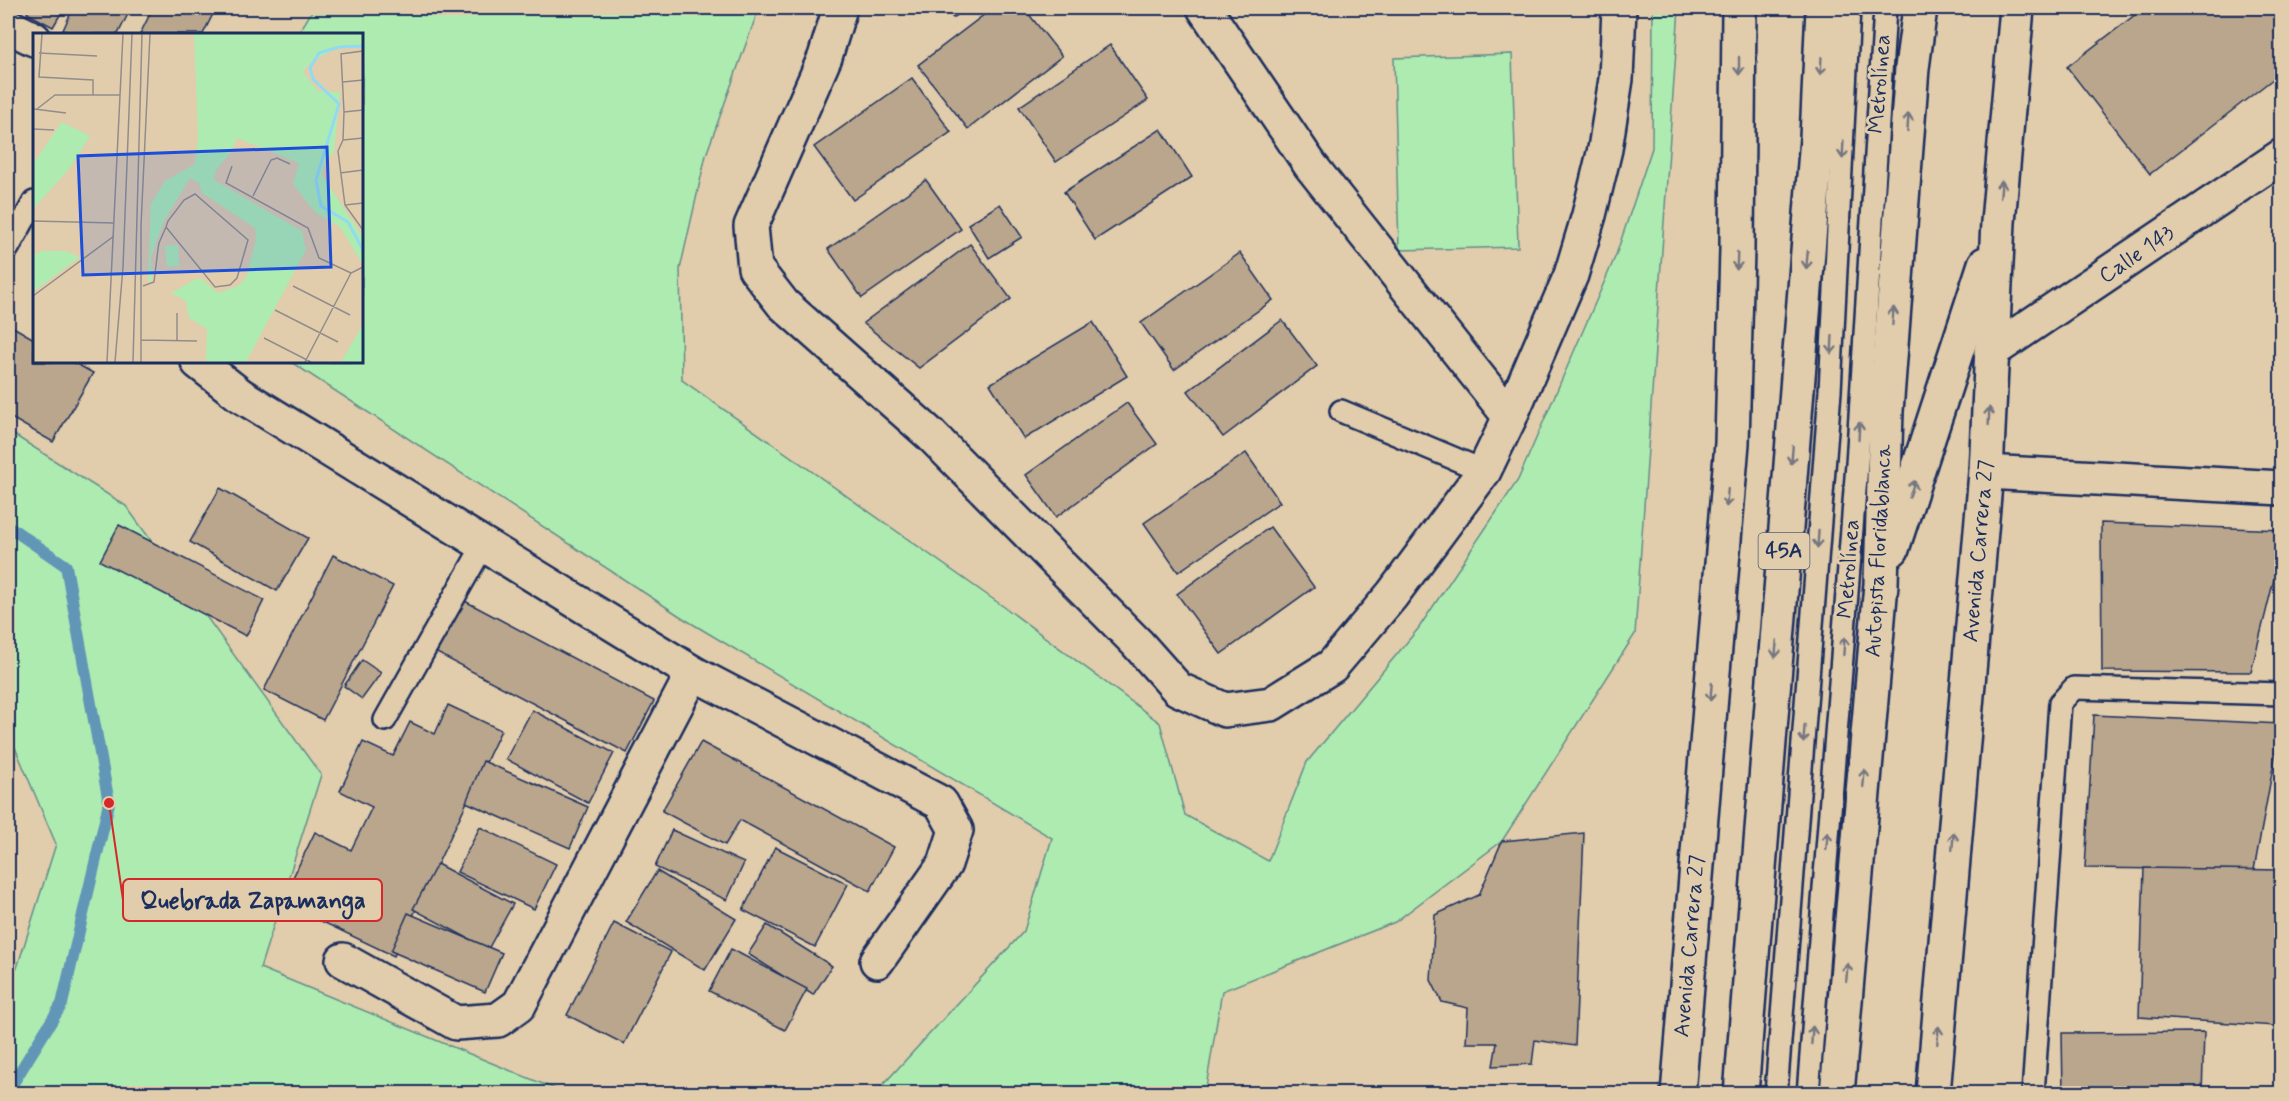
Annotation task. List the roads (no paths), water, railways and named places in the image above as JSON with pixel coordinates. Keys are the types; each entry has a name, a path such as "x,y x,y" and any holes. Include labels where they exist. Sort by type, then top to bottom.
{"main road":[{"path":"840,8 825,57 751,226 755,268 783,304 931,435 1137,643 1178,689 1225,710 1271,704 1332,666 1392,595 1484,471 1510,417 1571,275 1589,215 1605,149 1616,79 1619,8"},
{"path":"1204,8 1311,166 1510,417"},
{"name":"Avenida Carrera 27","path":"1673,1090 1732,443 1737,249 1739,8"},
{"name":"45A","path":"1741,1094 1816,150 1823,8"},
{"name":"Autopista Floridablanca","path":"1837,1094 1881,585 1887,399 1912,68 1920,8"},
{"name":"Avenida Carrera 27","path":"1933,1094 1986,472 1998,222 2017,8"},
{"path":"8,26 33,38"},
{"name":"Calle 143","path":"1991,352 2282,156"},
{"path":"1881,585 1998,222"},
{"path":"199,363 240,395 693,673 941,803 956,830 945,864 877,961"},
{"path":"1986,472 2282,488"},
{"path":"343,960 456,1023 498,1020 519,1005 693,673"}],"lane":[{"name":"Metrolínea","path":"1776,1094 1830,391 1849,8"},
{"name":"Metrolínea","path":"1808,1094 1857,465 1885,8"},
{"path":"8,248 33,204"},
{"path":"1341,411 1484,471"},
{"path":"385,720 484,544"},
{"path":"2033,1094 2060,703 2074,688 2282,694"}],"waterway":[{"path":"8,526 66,566 109,803 62,1004 8,1091"}],"place":[{"name":"Quebrada Zapamanga","path":"109,803"}]}
